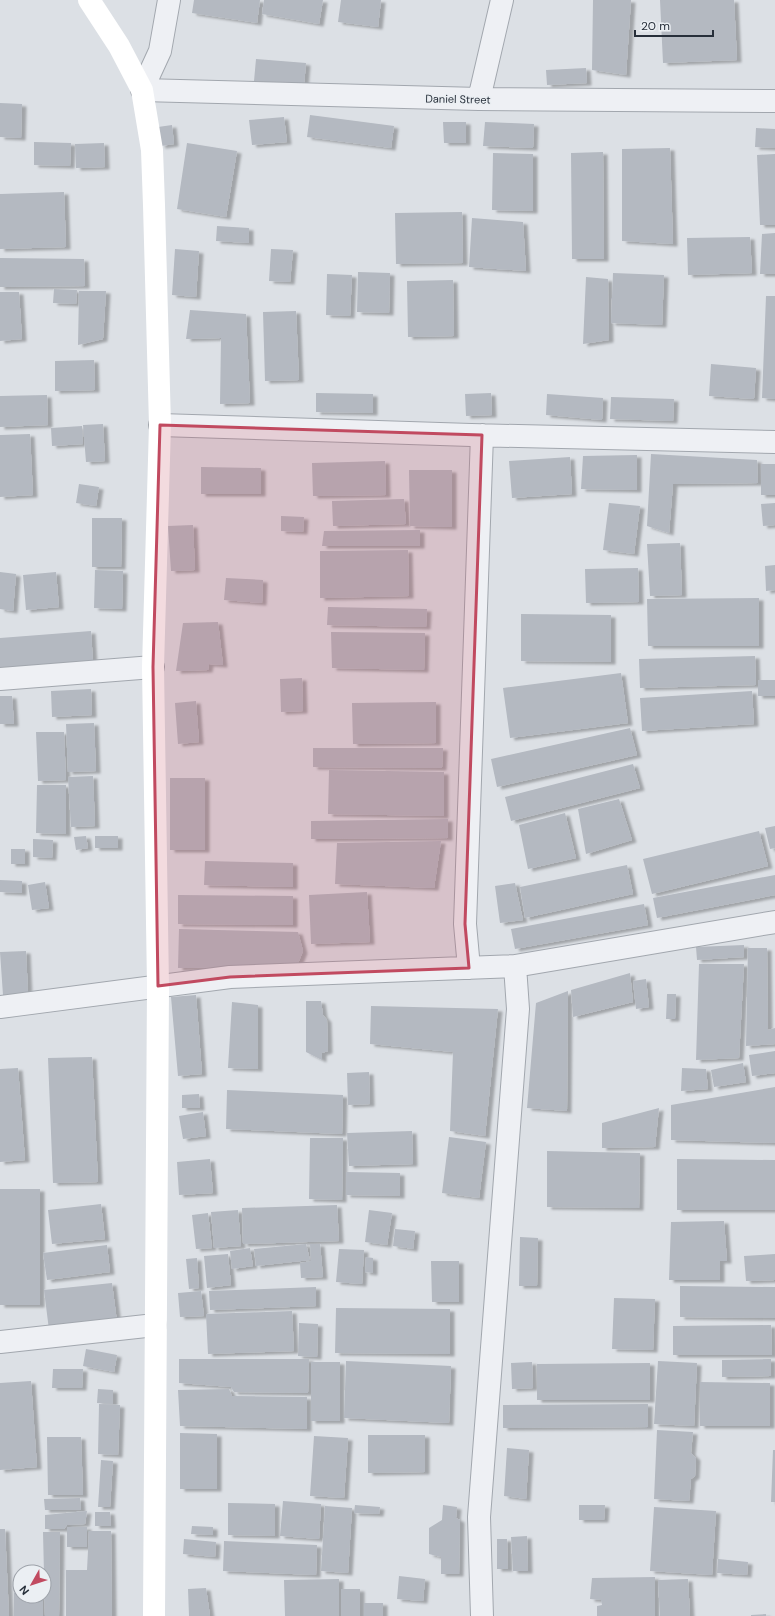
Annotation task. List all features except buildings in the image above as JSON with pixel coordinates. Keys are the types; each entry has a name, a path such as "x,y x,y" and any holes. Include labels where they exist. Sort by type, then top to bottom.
{"street":[{"path":"89,0 119,46 142,90 152,150 160,425 153,667 158,986 154,1616"},
{"path":"142,90 160,51 169,0"},
{"path":"479,99 502,0"},
{"name":"Daniel Street","path":"142,90 479,99 775,101"},
{"path":"160,425 775,442"},
{"path":"469,968 465,924 482,435"},
{"path":"0,680 153,667"},
{"path":"0,1007 230,977 515,966 775,922"},
{"path":"482,1616 479,1517 518,1009 515,966"},
{"path":"0,1342 155,1325"}],"highlighted area":[{"path":"160,425 482,435 465,924 469,968 230,977 158,986 153,667"}]}
